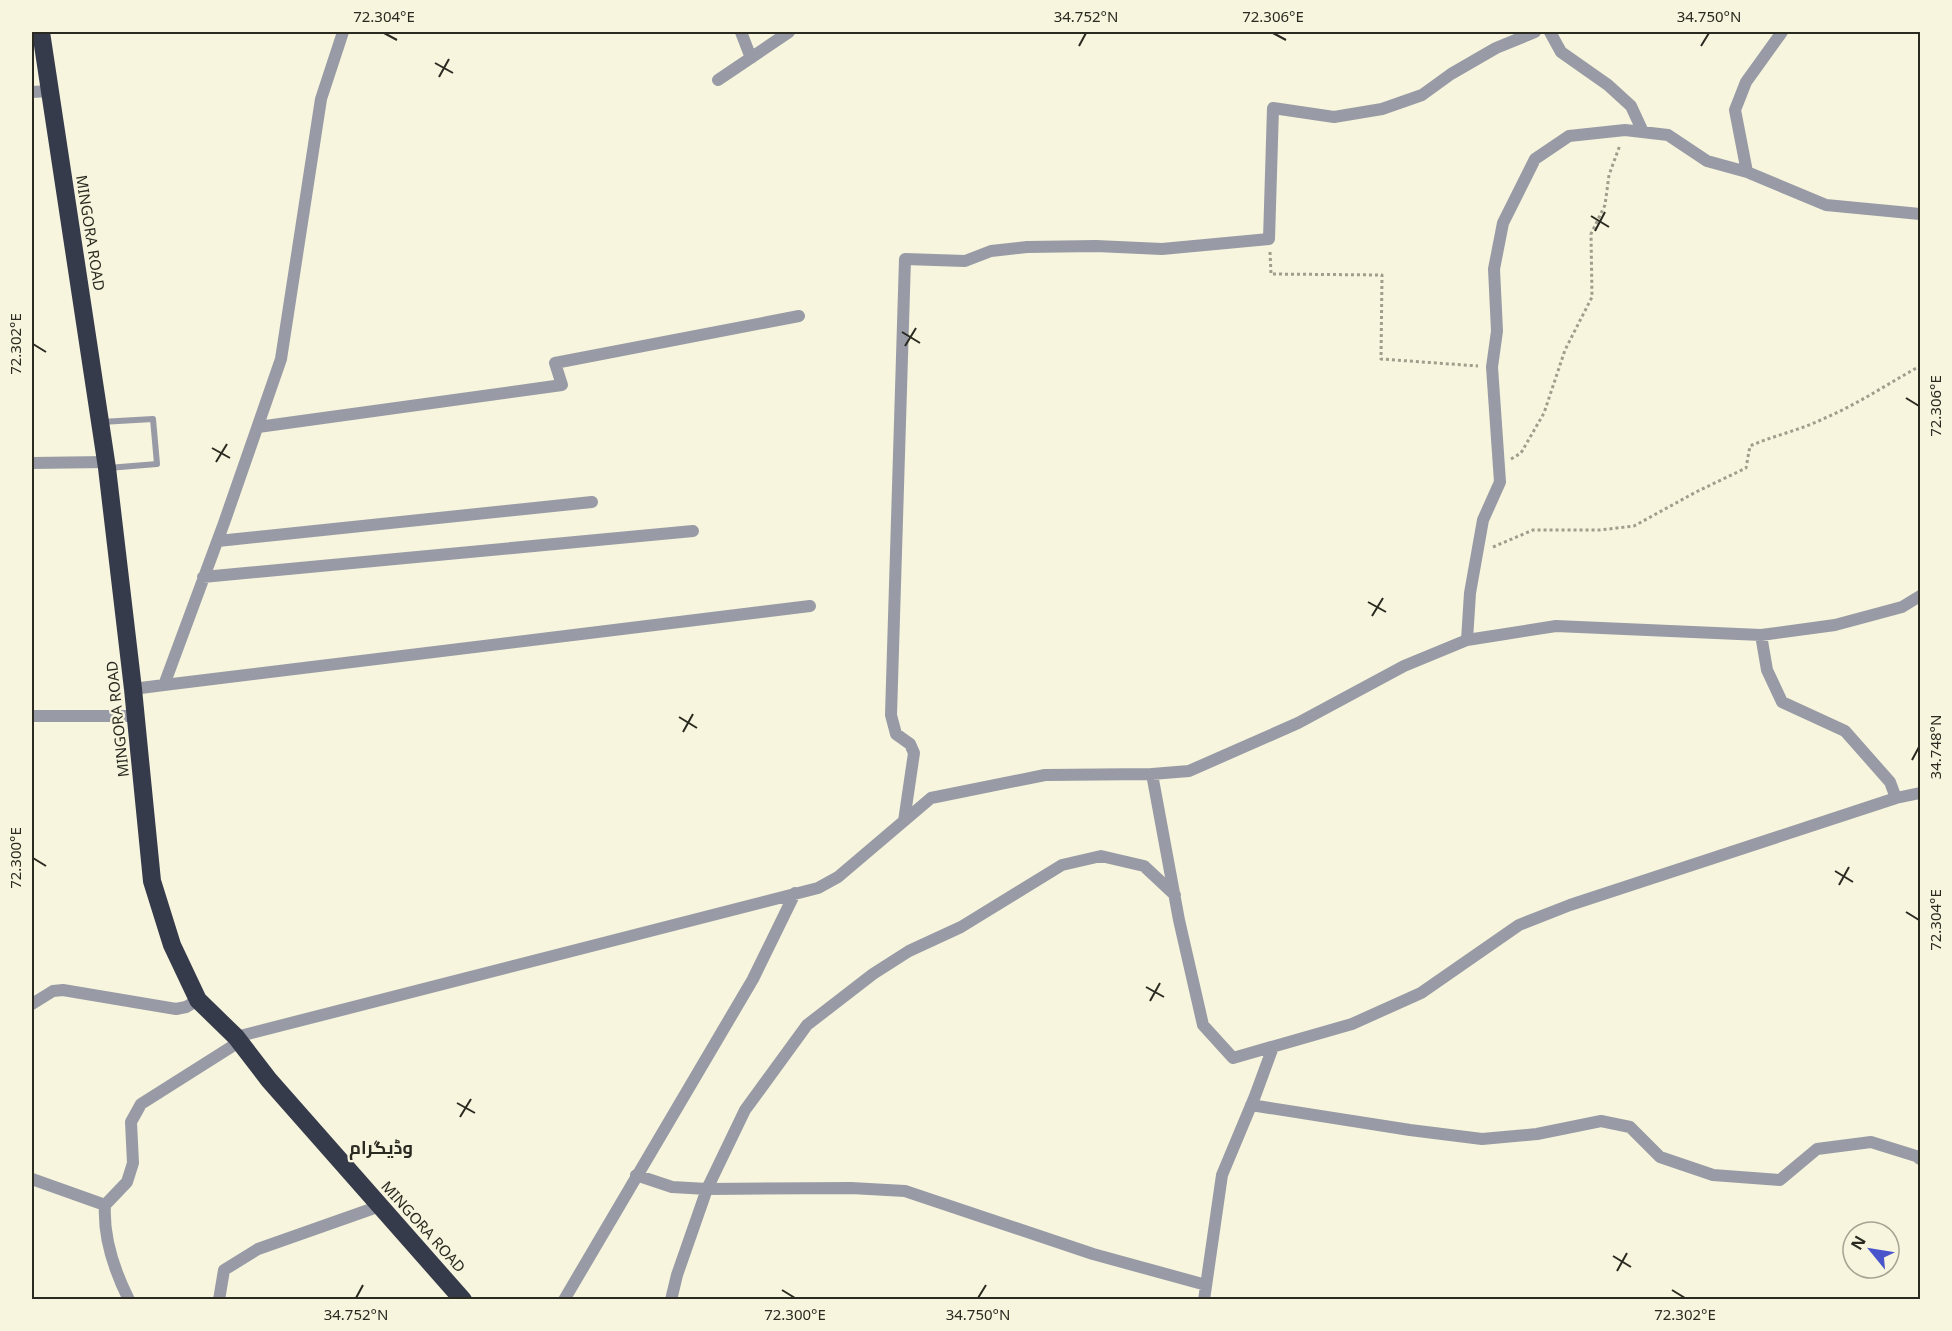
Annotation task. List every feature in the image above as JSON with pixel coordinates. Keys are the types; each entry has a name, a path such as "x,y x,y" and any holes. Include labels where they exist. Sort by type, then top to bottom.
{"highway":[{"name":"MINGORA ROAD","path":"41,32 107,465 136,716 152,881 172,945 198,1000 238,1040 268,1080 463,1299"}],"street":[{"path":"164,686 218,541 281,359 321,99 343,32"},
{"path":"741,32 751,58"},
{"path":"718,80 789,32"},
{"path":"904,821 914,753 910,744 896,734 891,715 905,259 965,261 991,252 1027,247 1096,246 1162,249 1269,239 1273,108 1334,117 1382,110 1422,95 1478,58 1535,32"},
{"path":"1550,32 1561,52 1608,85 1631,106 1643,132"},
{"path":"1747,172 1735,110 1746,82 1782,32"},
{"path":"32,92 50,91"},
{"path":"1467,640 1470,593 1483,520 1500,482 1492,367 1497,332 1494,269 1503,223 1536,159 1569,136 1625,129 1668,135 1707,161 1747,172 1826,206 1920,214"},
{"path":"258,427 562,385 555,363 799,316"},
{"path":"32,463 107,465"},
{"path":"218,541 592,501"},
{"path":"203,577 693,531"},
{"path":"129,1299 116,1275 104,1222 105,1204 127,1182 133,1163 131,1122 141,1104 238,1040 818,888 838,877 931,798 1046,775 1152,774 1189,771 1298,723 1404,666 1467,640 1556,626 1761,635 1835,625 1902,607 1920,596"},
{"path":"133,689 810,606"},
{"path":"1761,635 1767,670 1782,702 1845,731 1890,783 1896,798"},
{"path":"32,716 136,716"},
{"path":"1152,774 1203,1025 1233,1058 1352,1024 1421,993 1519,925 1570,905 1896,798 1920,793"},
{"path":"671,1299 707,1189 745,1110 807,1024 873,974 909,951 961,927 1062,865 1101,856 1144,866 1175,895"},
{"path":"564,1299 753,979 795,893"},
{"path":"32,1004 53,991 63,990 176,1009 186,1007 198,1000"},
{"path":"1204,1299 1222,1175 1273,1047"},
{"path":"1251,1105 1482,1139 1537,1134 1601,1121 1630,1127 1660,1157 1713,1175 1780,1180 1816,1149 1871,1142 1916,1156 1920,1160"},
{"path":"636,1175 672,1187 707,1189 851,1188 905,1191 1093,1254 1206,1285"},
{"path":"32,1179 105,1204"},
{"path":"219,1299 224,1270 258,1249 380,1206"}],"lane":[{"path":"101,422 153,419 157,465 107,465"}],"path":[{"path":"1498,466 1521,453 1544,413 1565,350 1592,297 1591,234 1605,205 1609,175 1625,129"},
{"path":"1269,239 1271,274 1382,275 1381,359 1492,367"},
{"path":"1477,553 1533,530 1600,530 1634,526 1746,468 1750,446 1772,436 1803,429 1829,417 1920,366"}],"district":[{"name":"وڈیگرام","path":"381,1148"}]}
